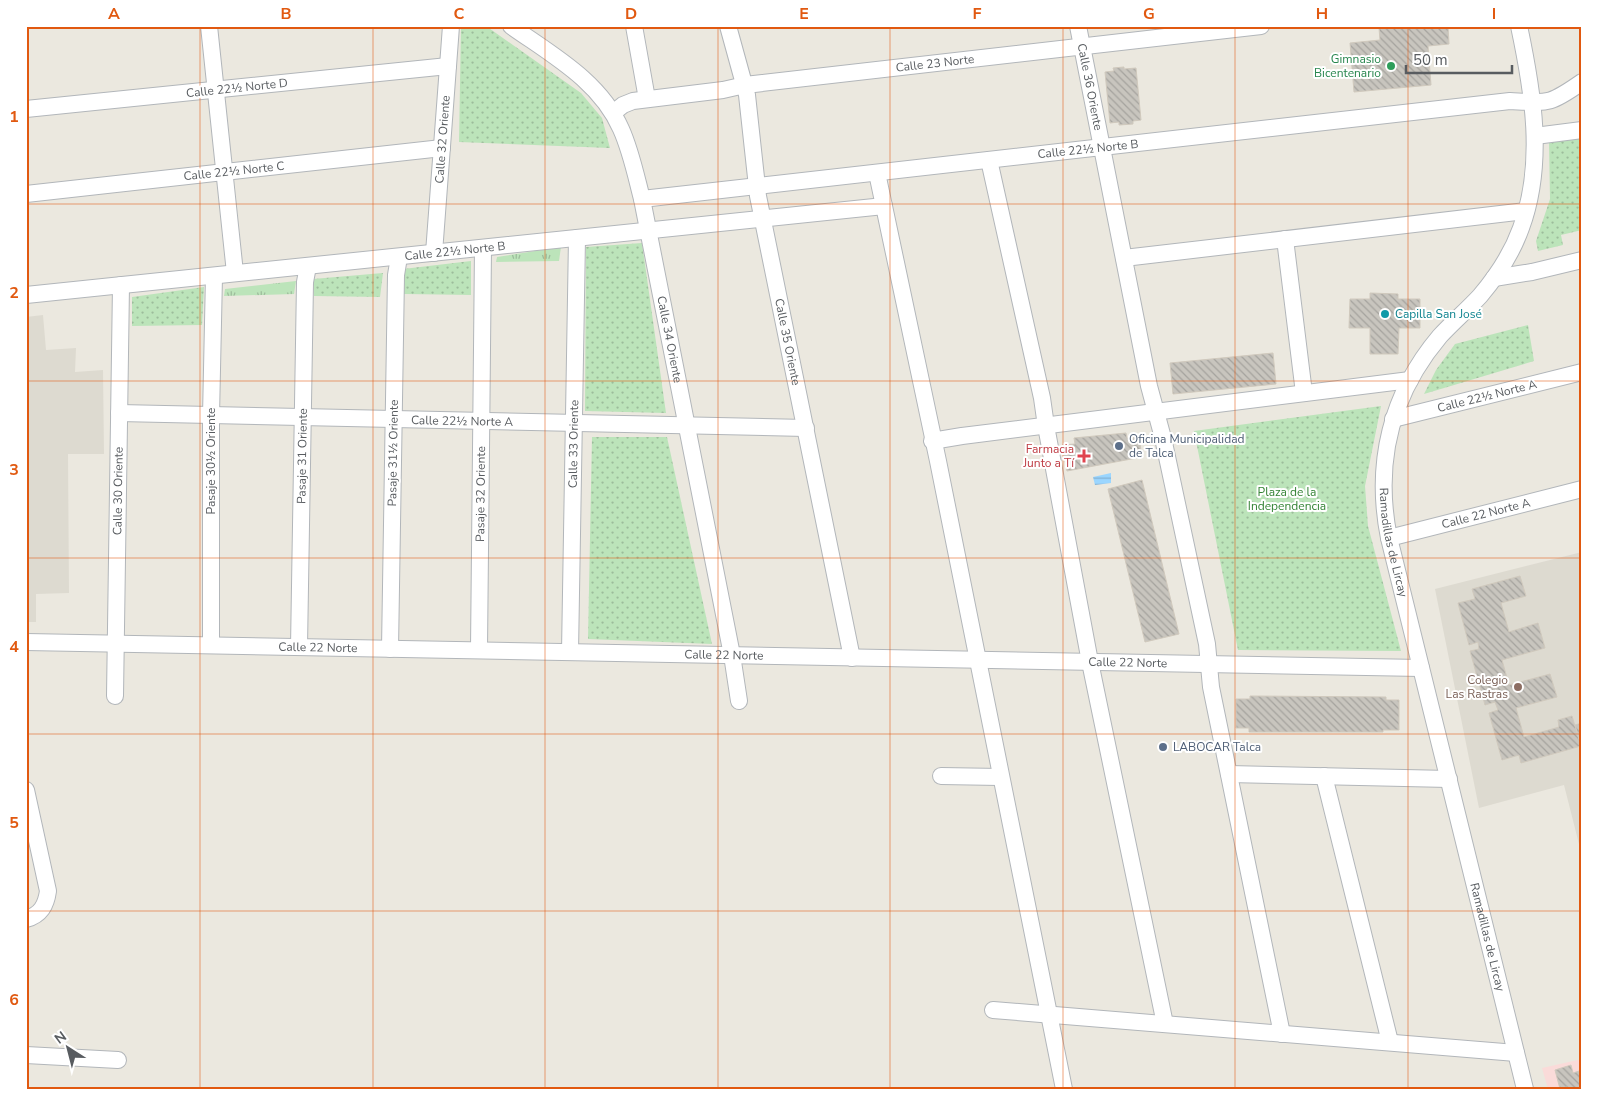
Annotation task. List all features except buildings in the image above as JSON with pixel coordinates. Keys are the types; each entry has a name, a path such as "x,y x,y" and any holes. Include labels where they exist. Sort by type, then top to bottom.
{"street":[{"path":"209,26 235,274"},
{"name":"Calle 32 Oriente","path":"434,253 451,26"},
{"name":"Calle 34 Oriente","path":"511,26 577,73 598,94 613,113 627,143 642,199 732,655 739,700"},
{"path":"634,26 647,99"},
{"name":"Calle 35 Oriente","path":"728,26 745,85 757,186 763,219 852,658"},
{"name":"Calle 36 Oriente","path":"1078,26 1149,386 1163,438 1207,644 1211,686 1282,1034"},
{"name":"Calle 23 Norte","path":"613,113 628,103 723,90 745,85 1082,48 1261,26"},
{"name":"Ramadillas de Lircay","path":"1519,26 1529,72 1535,136 1533,173 1526,211 1513,246 1494,278 1481,295 1440,336 1410,380 1393,420 1386,450 1383,484 1390,538 1525,1089"},
{"name":"Calle 22½ Norte D","path":"26,109 448,66"},
{"name":"Calle 22½ Norte B","path":"642,199 1510,101 1546,103 1558,99 1582,82"},
{"path":"1535,136 1582,130"},
{"name":"Calle 22½ Norte C","path":"26,194 442,148"},
{"path":"989,160 1042,398 1090,662 1165,1024"},
{"path":"877,173 932,441 938,461 1064,1089"},
{"name":"Calle 22½ Norte B","path":"27,290 121,286 884,206"},
{"path":"1124,258 1526,211"},
{"name":"Calle 33 Oriente","path":"570,652 577,238"},
{"path":"1285,239 1304,393"},
{"name":"Pasaje 32 Oriente","path":"479,650 483,248"},
{"name":"Pasaje 31½ Oriente","path":"390,649 396,275 399,257"},
{"path":"1494,278 1532,272 1582,260"},
{"name":"Pasaje 31 Oriente","path":"299,647 305,282 308,266"},
{"name":"Pasaje 30½ Oriente","path":"211,645 211,416 214,276"},
{"name":"Calle 30 Oriente","path":"115,696 121,286"},
{"name":"Calle 22½ Norte A","path":"1393,420 1582,372"},
{"path":"932,441 1410,380"},
{"name":"Calle 22½ Norte A","path":"119,413 687,427 806,428"},
{"name":"Calle 22 Norte A","path":"1390,538 1582,489"},
{"name":"Calle 22 Norte","path":"26,642 1421,668"},
{"path":"1228,774 1449,779"},
{"path":"941,776 1000,777"},
{"path":"1324,776 1390,1042"},
{"path":"26,790 48,891 46,903 43,907 39,912 26,919"},
{"path":"993,1010 1516,1053"},
{"path":"26,1055 118,1060"}],"shaded area":[{"path":"43,315 46,350 76,348 75,372 103,370 104,454 68,454 69,593 36,594 36,622 26,622 26,317"},
{"name":"Colegio Las Rastras","path":"1582,552 1581,852 1564,785 1479,808 1435,589"},
{"path":"1582,1059 1582,1089 1548,1089 1542,1068"}],"green space":[{"path":"461,26 486,26 581,93 602,118 610,148 459,142"},
{"path":"1582,135 1582,230 1561,235 1563,245 1538,251 1536,241 1550,199 1549,142"},
{"path":"642,243 666,413 585,411 586,247"},
{"path":"561,247 559,261 496,262 497,257"},
{"path":"471,261 471,295 404,294 403,269"},
{"path":"383,273 380,297 314,296 313,279"},
{"path":"296,281 294,294 224,296 225,289"},
{"path":"204,287 202,325 132,326 132,297"},
{"path":"1528,325 1534,361 1424,394 1436,370 1455,344"},
{"name":"Plaza de la Independencia","path":"1381,406 1365,486 1368,526 1401,651 1238,650 1194,431"},
{"path":"592,437 667,437 712,644 588,639"}],"water":[{"path":"1111,473 1111,483 1095,485 1093,477"}],"place":[{"name":"Gimnasio Bicentenario","path":"1391,66"},
{"name":"Capilla San José","path":"1385,314"},
{"name":"Oficina Municipalidad de Talca","path":"1119,446"},
{"name":"Farmacia Junto a Tí","path":"1084,456"},
{"name":"Colegio Las Rastras","path":"1518,687"},
{"name":"LABOCAR Talca","path":"1163,747"}]}
